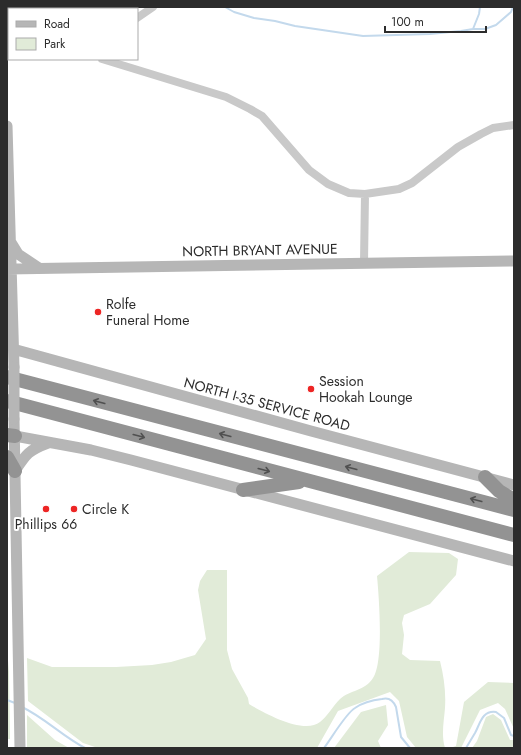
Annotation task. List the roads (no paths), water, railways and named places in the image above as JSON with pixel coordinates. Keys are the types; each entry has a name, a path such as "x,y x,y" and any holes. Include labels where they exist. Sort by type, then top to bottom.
{"highway":[{"path":"10,372 514,510"},
{"path":"7,401 514,536"},
{"path":"7,457 15,471"},
{"path":"485,477 499,491 514,500"},
{"path":"243,490 305,481"}],"main road":[{"path":"7,126 10,241 9,269 14,349 10,372 14,419 11,436 15,471 20,748"},
{"path":"10,241 18,254 40,268"},
{"name":"NORTH BRYANT AVENUE","path":"9,269 364,262 514,261"},
{"name":"NORTH I-35 SERVICE ROAD","path":"14,349 311,432 514,485"},
{"path":"11,436 90,450 514,561"},
{"path":"15,471 25,456 32,450 48,443"}],"street":[{"path":"138,17 153,7"},
{"path":"105,60 226,97 250,108 262,116 309,170 328,184 349,193 365,194 399,189 412,183 463,144 494,128 514,125"},
{"path":"364,262 365,194"}],"waterway":[{"path":"225,7 234,12 254,18 295,26 363,36 430,34 485,29 496,25 511,12 513,7"},
{"path":"473,29 480,7"},
{"path":"324,748 351,711 364,703 387,698 392,701 396,707 401,737 410,748"},
{"path":"7,700 15,703"},
{"path":"22,707 85,748"},
{"path":"466,748 482,718 491,712 496,712 504,718 511,735 514,736"}],"place":[{"name":"Rolfe Funeral Home","path":"98,312"},
{"name":"Session Hookah Lounge","path":"311,389"},
{"name":"Phillips 66","path":"46,509"},
{"name":"Circle K","path":"74,509"}]}
